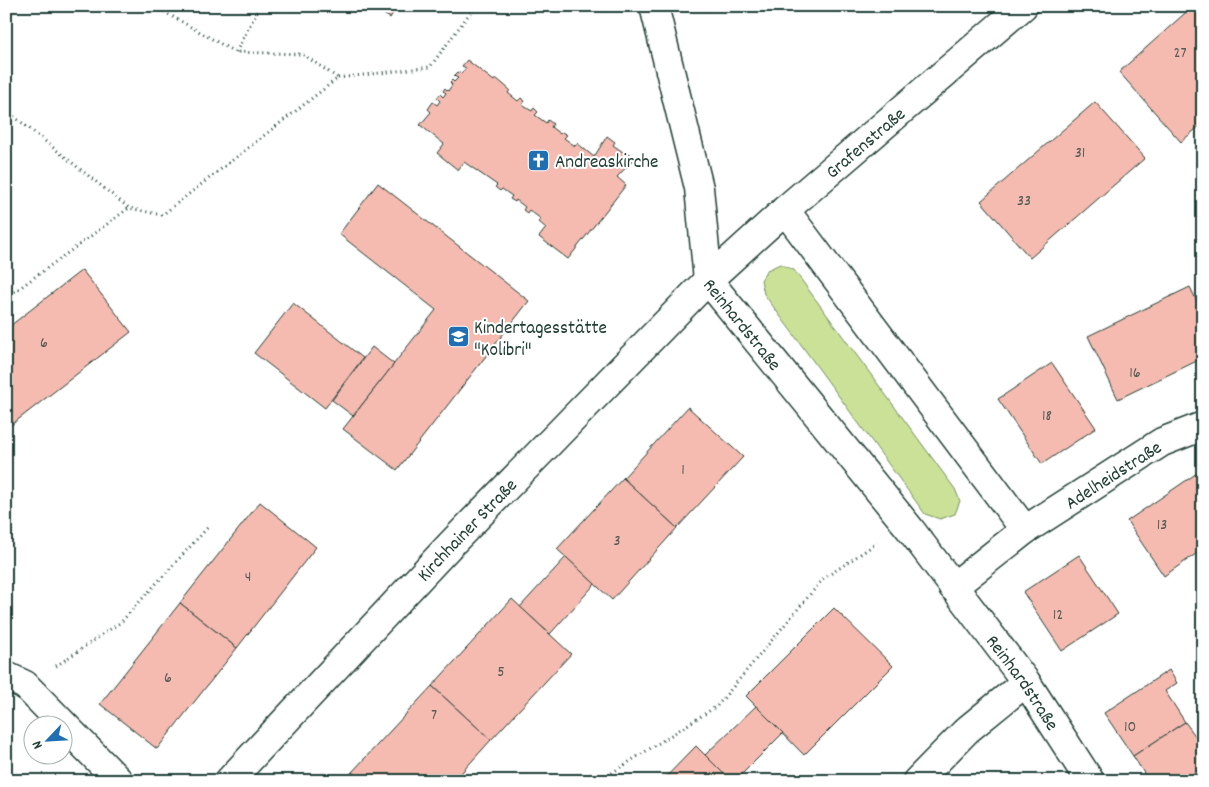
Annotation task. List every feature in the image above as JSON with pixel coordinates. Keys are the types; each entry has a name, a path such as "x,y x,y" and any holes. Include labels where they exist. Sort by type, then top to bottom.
{"street":[{"name":"Reinhardstraße","path":"654,6 698,188 708,280 910,529 1026,682 1090,781"},
{"name":"Grafenstraße","path":"708,280 784,210 1023,6"},
{"path":"784,210 1025,530 953,587"},
{"name":"Kirchhainer Straße","path":"229,781 451,544 708,280"},
{"name":"Adelheidstraße","path":"1025,530 1162,442 1203,426"},
{"path":"15,681 119,781"},
{"path":"917,781 967,730 1026,682"}],"path":[{"path":"154,6 236,52 302,54 338,78"},
{"path":"236,52 260,6"},
{"path":"6,110 129,208 162,215 338,78 430,67 475,6"},
{"path":"6,298 129,208"},
{"path":"15,681 121,622 209,526"},
{"path":"599,781 717,706 823,579 874,544 910,529"}],"green space":[{"path":"780,264 794,270 955,489 960,501 955,514 940,519 925,514 764,294 761,280 767,270"}],"building":[{"path":"370,6 397,6 390,18"},
{"path":"1193,6 1203,6 1203,123 1181,142 1119,72"},
{"name":"Andreaskirche","path":"467,60 494,81 496,78 510,90 508,93 518,101 521,98 525,101 522,105 532,111 534,108 538,112 535,115 546,123 548,120 553,124 551,127 560,134 562,132 567,135 564,138 575,146 577,143 594,157 607,136 615,142 613,145 635,158 617,177 626,185 568,259 539,237 546,228 539,222 541,219 529,210 527,213 523,210 525,207 516,200 515,202 510,199 512,196 502,189 500,191 495,187 497,185 464,162 458,170 437,153 444,144 420,125 431,112 428,109 433,102 437,105 440,101 437,98 440,94 443,97 446,93 443,91 445,88 448,91 452,85 450,82 452,80 454,82 458,78 454,76 458,72 461,74 466,68 462,66"},
{"path":"1095,102 1145,158 1030,258 981,201"},
{"name":"Kindertagesstätte \"Kolibri\"","path":"378,183 529,301 397,470 343,429 436,310 339,234"},
{"path":"82,270 131,332 6,429 6,329"},
{"path":"1190,287 1203,314 1203,358 1118,399 1088,336"},
{"path":"293,303 363,358 325,408 254,353"},
{"path":"372,347 394,364 353,416 332,400"},
{"path":"1052,363 1096,428 1042,464 998,399"},
{"path":"688,407 743,457 677,528 623,478"},
{"path":"1203,469 1203,549 1164,576 1127,521"},
{"path":"623,478 677,528 612,600 557,549"},
{"path":"260,502 316,547 237,648 180,603"},
{"path":"1079,555 1118,614 1062,651 1023,592"},
{"path":"566,557 595,584 550,634 520,607"},
{"path":"512,599 571,654 491,740 432,686"},
{"path":"180,603 237,648 157,749 100,704"},
{"path":"834,608 893,666 804,755 746,696"},
{"path":"1169,670 1177,683 1165,691 1185,722 1133,756 1104,713"},
{"path":"432,686 491,740 454,781 362,781 352,772"},
{"path":"756,706 783,733 735,781 731,781 705,755"},
{"path":"1185,722 1199,741 1203,738 1203,767 1182,781 1149,781 1133,756"},
{"path":"696,746 731,781 662,781"},
{"path":"352,772 362,781 344,781"}],"place":[{"name":"Andreaskirche","path":"539,160"},
{"name":"Kindertagesstätte \"Kolibri\"","path":"458,337"}]}
